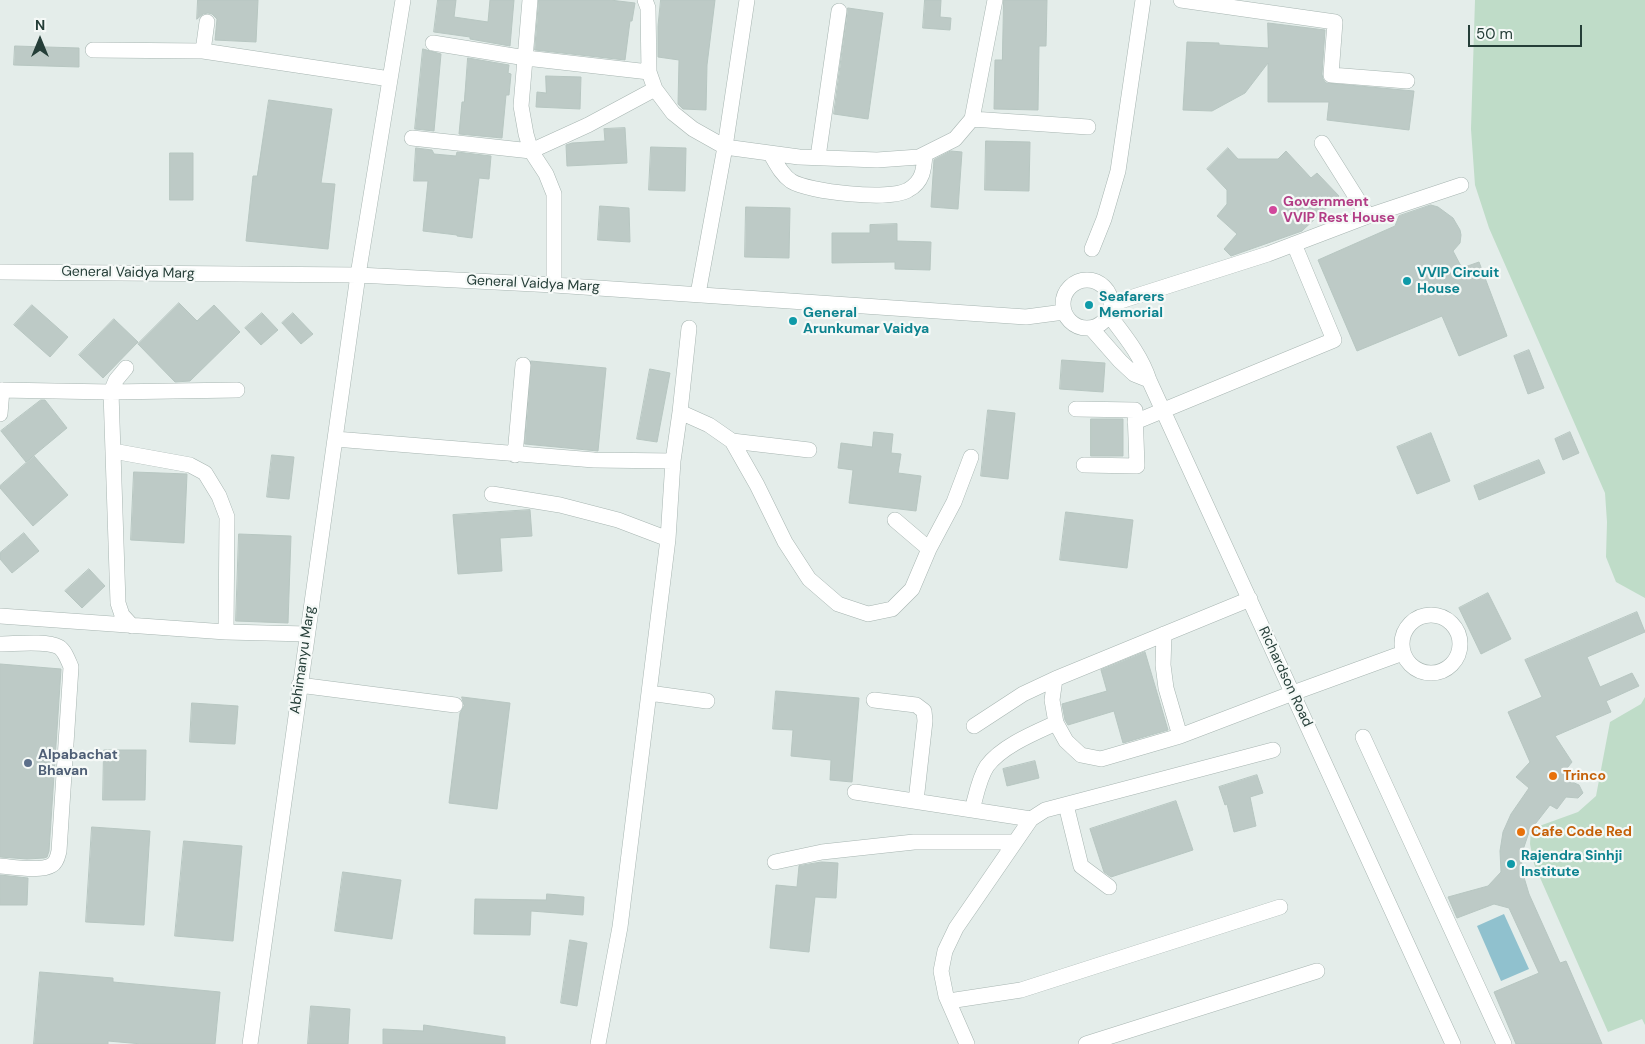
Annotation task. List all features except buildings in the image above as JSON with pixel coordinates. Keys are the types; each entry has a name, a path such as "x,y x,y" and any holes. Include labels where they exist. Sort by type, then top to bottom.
{"street":[{"name":"Abhimanyu Marg","path":"250,1044 358,276 403,0"},
{"path":"530,0 521,106 530,150 546,174 554,194 554,285"},
{"path":"645,0 648,8 649,72 655,89 673,113 693,129 724,147 770,153 877,160 924,154 955,139 972,119 995,0"},
{"path":"698,294 747,0"},
{"path":"1092,249 1104,219 1118,171 1143,0"},
{"path":"1181,0 1335,22 1331,75 1407,81"},
{"path":"818,157 839,11"},
{"path":"203,52 207,22"},
{"path":"433,43 526,58 649,72"},
{"path":"93,50 203,52 390,80"},
{"path":"412,138 530,150 588,125 655,89"},
{"path":"972,119 1088,127"},
{"path":"1322,143 1368,216"},
{"path":"770,153 780,170 790,181 810,189 854,194 888,195 907,191 915,185 922,177 924,154"},
{"path":"1110,309 1461,184"},
{"path":"1135,422 1334,340 1294,244"},
{"name":"General Vaidya Marg","path":"0,272 358,276 554,285 1026,317 1064,312"},
{"path":"1090,280 1103,286 1110,297 1110,309 1104,322 1091,328 1084,328 1072,323 1064,312 1064,298 1067,292 1071,287 1083,281 1090,280"},
{"name":"Richardson Road","path":"1110,309 1145,366 1149,380 1452,1044"},
{"path":"598,1044 620,927 668,539 673,461 690,328"},
{"path":"1091,328 1134,374 1149,380"},
{"path":"515,455 523,365"},
{"path":"126,368 116,380 111,392 118,603 122,615 132,626"},
{"path":"0,414 1,390 111,392 237,390"},
{"path":"1076,409 1135,410 1136,466 1084,466"},
{"path":"680,412 709,425 732,440 809,450"},
{"path":"335,439 515,455 594,460 673,461"},
{"path":"732,440 785,542 809,579 838,604 868,614 892,609 912,589 929,549 954,502 971,457"},
{"path":"113,451 190,465 205,472 228,517 226,632"},
{"path":"492,494 560,505 618,520 668,539"},
{"path":"896,520 929,549"},
{"path":"974,726 1023,694 1055,679 1250,599"},
{"path":"0,616 226,632 307,634"},
{"path":"1164,634 1163,664 1166,688 1180,736"},
{"path":"0,644 46,644 59,647 65,654 71,667 57,859 52,865 40,868 0,866"},
{"path":"1055,679 1052,700 1056,723 1066,741 1081,754 1101,758 1180,736 1292,692 1403,653"},
{"path":"299,686 455,705"},
{"path":"649,693 707,701"},
{"path":"874,700 916,705 924,711 926,721 916,801"},
{"path":"972,810 983,774 988,765 1020,740 1056,723"},
{"path":"1363,737 1504,1044"},
{"path":"967,1044 946,996 941,972 945,951 956,928 1031,819 1045,810 1273,750"},
{"path":"855,792 1031,819"},
{"path":"1066,805 1081,866 1109,887"},
{"path":"775,862 822,852 914,842 1014,842"},
{"path":"949,1002 1021,990 1280,907"},
{"path":"1086,1044 1317,971"}],"green space":[{"path":"1475,0 1645,0 1645,598 1616,582 1606,557 1607,522 1605,493 1489,228 1475,185 1471,129"},
{"path":"1645,697 1645,1025 1642,1019 1608,1032 1534,864 1530,844 1531,829 1578,812 1596,796 1610,722 1641,704"}],"water":[{"path":"1504,914 1529,969 1501,981 1477,926"}],"place":[{"name":"Government VVIP Rest House","path":"1273,210"},
{"name":"VVIP Circuit House","path":"1407,281"},
{"name":"Seafarers Memorial","path":"1089,305"},
{"name":"General Arunkumar Vaidya","path":"793,321"},
{"name":"Alpabachat Bhavan","path":"28,763"},
{"name":"Trinco","path":"1553,776"},
{"name":"Cafe Code Red","path":"1521,832"},
{"name":"Rajendra Sinhji Institute","path":"1511,864"}]}
